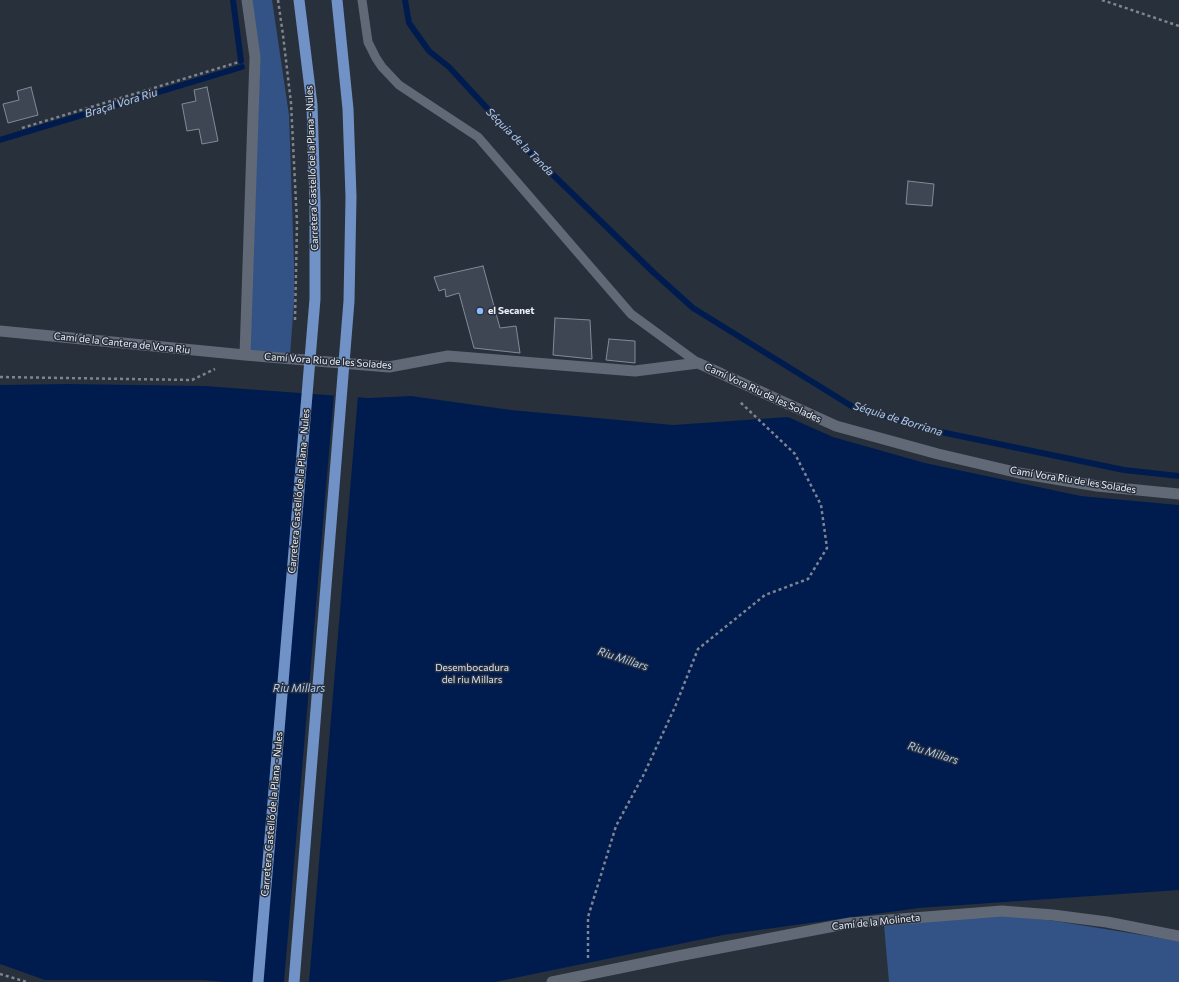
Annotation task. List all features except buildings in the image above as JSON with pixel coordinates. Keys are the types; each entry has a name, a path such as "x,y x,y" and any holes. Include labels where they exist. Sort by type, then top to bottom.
{"main road":[{"name":"Carretera Castelló de la Plana - Nules","path":"258,982 315,299 315,203 312,106 299,0"},
{"path":"294,982 350,301 351,197 348,109 337,0"}],"street":[{"path":"245,355 255,57 247,0"},
{"name":"Camí de la Cantera de Vora Riu","path":"0,331 245,355"},
{"name":"Camí Vora Riu de les Solades","path":"245,355 389,367 448,356 635,371 698,363 836,426 938,454 1019,473 1097,486 1179,494"},
{"name":"Camí de la Molineta","path":"552,982 850,923 1002,911 1107,922 1179,936"}],"lane":[{"path":"362,0 368,42 382,67 399,85 478,137 631,314 698,363"}],"path":[{"path":"278,0 291,103 297,223 296,300"},
{"path":"1102,0 1179,26"},
{"path":"22,128 255,57"},
{"path":"0,377 192,380 218,367"},
{"path":"588,974 588,917 616,826 644,774 675,707 698,649 765,595 808,579 827,548 821,505 795,454 735,398"},
{"path":"0,974 27,982"}],"shaded area":[{"path":"251,0 272,0 289,115 294,263 294,302 290,355 249,351"},
{"path":"1001,915 1055,921 1179,941 1179,982 889,982 884,925"}],"water":[{"name":"Riu Millars","path":"68,384 205,386 368,398 411,396 511,410 673,425 788,417 833,437 925,463 1081,496 1179,505 1179,890 919,908 723,935 495,982 45,980 0,964 0,385"}],"pier":[{"path":"334,393 358,395 309,982 284,982"}],"waterway":[{"path":"233,0 241,61"},
{"name":"Séquia de Borriana","path":"405,0 409,23 429,51 449,67 510,133 653,272 693,308 853,407 936,431 1124,470 1179,476"},
{"name":"Braçal Vora Riu","path":"0,140 242,67"}],"place":[{"name":"el Secanet","path":"480,311"}],"water label":[{"name":"Séquia de la Tanda","path":"520,142"}],"park label":[{"name":"Desembocadura del riu Millars","path":"472,674"}]}
